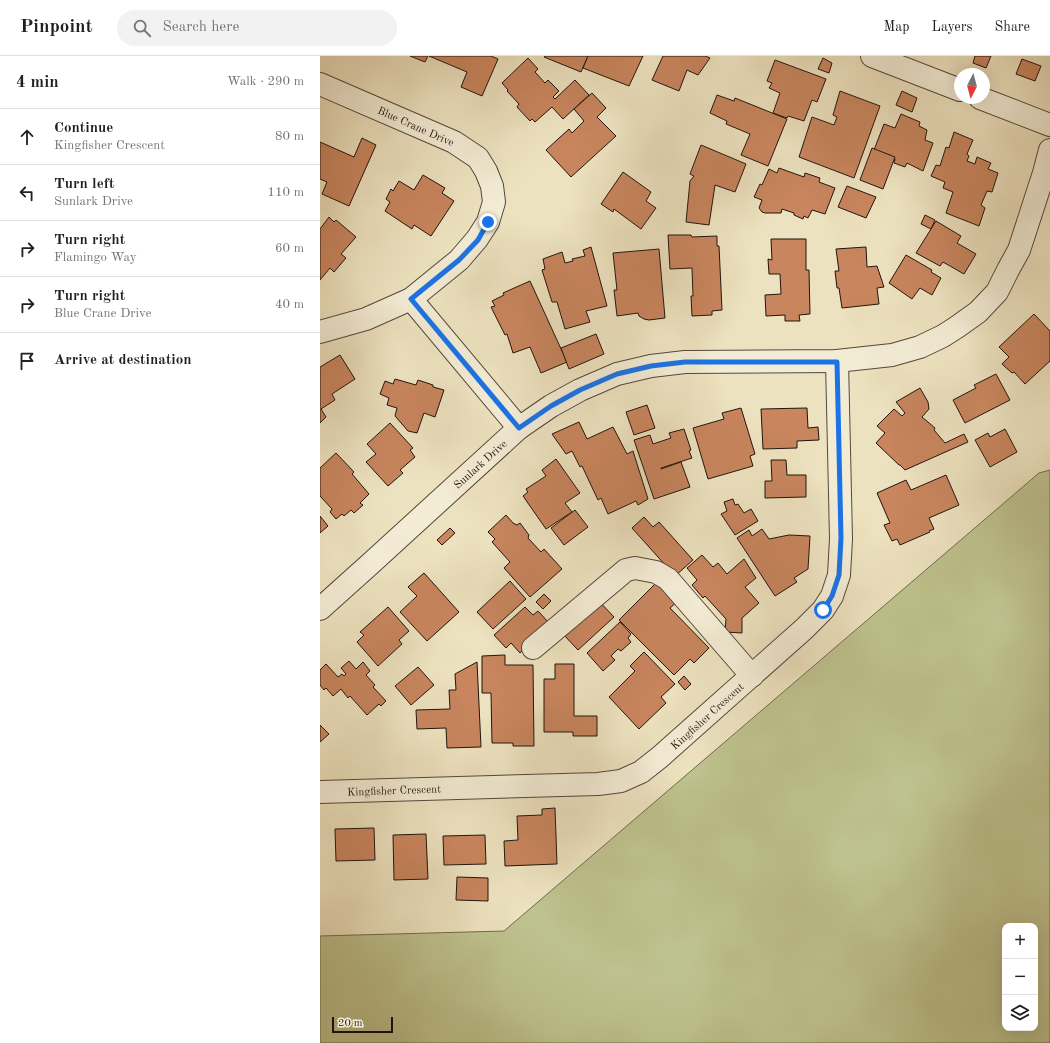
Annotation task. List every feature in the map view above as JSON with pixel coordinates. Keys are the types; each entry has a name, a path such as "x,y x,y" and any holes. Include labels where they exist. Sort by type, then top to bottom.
{"street":[{"path":"872,56 954,88"},
{"name":"Blue Crane Drive","path":"320,84 454,142 478,158 486,171 492,186 494,202 488,222 478,240 459,260 411,299 366,320 320,332"},
{"path":"990,102 1050,125"},
{"name":"Sunlark Drive","path":"320,609 519,428 551,406 580,390 617,374 651,366 685,362 837,362 892,355 920,347 948,333 978,312 997,292 1019,250 1050,150"},
{"path":"411,299 519,428"},
{"name":"Kingfisher Crescent","path":"320,792 591,784 620,781 641,772 660,757 804,629 823,610 832,596 839,575 841,538 837,362"},
{"path":"533,648 626,570 635,568 656,572 668,579 752,676"}],"green space":[{"path":"1050,470 1050,1043 320,1043 320,936 504,931 1039,473"}],"building":[{"path":"410,56 428,56 425,62"},
{"path":"429,56 491,56 498,59 482,96 461,87 467,72"},
{"path":"588,56 581,72 544,57"},
{"path":"588,56 643,56 629,86 583,68"},
{"path":"663,56 705,56 710,58 698,75 687,70 679,91 652,80"},
{"path":"975,56 991,56 986,68 973,63"},
{"path":"528,58 538,69 535,72 545,83 548,80 559,91 553,97 555,99 575,80 589,95 563,119 552,107 535,122 532,119 530,121 517,107 519,104 502,83"},
{"path":"823,58 832,63 829,73 818,69"},
{"path":"1022,59 1041,66 1035,81 1016,74"},
{"path":"775,60 826,79 817,102 812,100 804,121 788,116 787,118 773,113 780,93 769,88 772,83 767,81"},
{"path":"840,91 880,106 854,178 799,157 812,117 834,125 837,117 833,115"},
{"path":"902,91 917,98 912,112 896,105"},
{"path":"592,93 606,108 597,117 616,136 571,177 546,150 569,129 572,133 584,121 574,109"},
{"path":"717,95 734,101 735,98 787,119 768,166 741,155 750,134 726,124 727,121 710,113"},
{"path":"901,114 920,122 919,126 927,130 925,140 933,143 923,171 907,163 905,167 894,163 895,159 874,150 884,124 895,128"},
{"path":"954,132 973,140 967,154 969,156 967,161 975,164 977,157 991,163 988,169 998,173 992,192 987,191 981,205 985,208 979,226 946,213 953,192 943,188 945,182 931,176 936,165 940,166 946,147 949,148"},
{"path":"362,138 376,145 349,206 322,194 327,182 320,179 320,142 354,157"},
{"path":"701,145 746,164 735,192 715,185 709,225 686,222 690,181 694,176 690,174"},
{"path":"872,148 895,157 883,189 860,180"},
{"path":"779,168 804,177 805,173 820,178 819,182 835,188 825,214 812,210 808,218 804,216 803,219 794,215 794,213 782,209 781,213 762,212 759,208 762,200 754,197 760,184 762,185 769,169 777,173"},
{"path":"623,172 651,192 646,201 656,208 641,229 614,209 613,212 601,204"},
{"path":"423,175 445,188 442,193 454,201 431,236 414,225 412,229 385,211 390,202 386,199 391,189 393,191 399,181 414,190"},
{"path":"847,186 876,197 866,218 838,207"},
{"path":"925,215 935,220 931,229 921,224"},
{"path":"329,217 334,222 336,220 356,237 341,254 346,258 334,272 330,268 320,280 320,229"},
{"path":"936,221 961,236 957,243 976,254 964,274 943,262 940,266 916,253"},
{"path":"668,235 691,235 692,237 717,236 717,246 719,246 722,310 712,311 712,315 692,316 692,268 670,269"},
{"path":"771,239 806,239 806,270 809,270 810,314 799,315 800,321 785,321 785,315 766,316 765,295 781,294 780,274 769,274 768,259 772,260"},
{"path":"591,247 607,306 586,311 590,322 565,329 557,302 552,302 542,270 545,269 543,259 562,252 565,263 573,261 572,259 585,256 583,250"},
{"path":"866,247 867,267 877,266 884,287 877,288 879,304 842,308 835,271 839,271 836,249"},
{"path":"659,249 665,318 649,320 639,316 638,313 617,316 614,290 617,290 613,253"},
{"path":"906,255 932,270 931,272 941,278 932,295 920,288 912,299 889,283"},
{"path":"530,281 567,362 541,373 530,347 513,353 507,334 505,335 491,307 495,306 492,301 504,295 503,293"},
{"path":"1034,314 1050,331 1050,361 1025,384 1014,372 1012,373 1002,364 1009,357 999,347"},
{"path":"596,334 604,354 569,369 561,348"},
{"path":"340,355 355,379 332,394 335,400 321,409 326,417 320,423 320,367"},
{"path":"996,374 1010,400 965,423 953,400 976,388 974,385"},
{"path":"395,379 416,385 418,380 444,390 435,417 424,413 417,433 408,431 395,416 397,408 387,405 389,398 380,394 385,381 393,384"},
{"path":"920,388 928,402 929,409 922,417 935,428 934,430 945,443 964,434 968,442 905,470 876,443 885,433 877,426 894,409 902,416 905,413 896,402"},
{"path":"647,405 655,428 634,435 626,412"},
{"path":"741,408 755,454 750,456 753,466 708,479 693,428 724,419 722,413"},
{"path":"807,408 808,428 818,427 819,440 797,441 797,448 763,449 761,409"},
{"path":"579,422 587,439 613,427 627,454 633,451 648,499 638,505 636,501 608,514 601,498 598,500 582,466 580,467 572,451 566,454 552,434"},
{"path":"390,423 413,448 410,450 415,457 400,470 403,473 388,486 366,462 376,454 367,444"},
{"path":"684,429 692,458 661,469 681,462 690,487 654,499 634,440 650,435 653,444 671,438 669,433"},
{"path":"1005,429 1017,452 990,467 975,440 988,433 990,437"},
{"path":"336,453 354,472 352,474 369,494 360,503 363,505 354,513 351,510 344,516 342,514 336,519 330,512 332,509 320,496 320,468"},
{"path":"556,459 580,493 565,503 572,512 546,529 523,496 528,492 526,489 546,476 542,470"},
{"path":"771,460 786,460 787,475 806,475 806,497 765,498 765,481 772,481"},
{"path":"946,475 959,505 929,518 934,529 929,531 930,532 900,545 897,539 892,541 884,525 890,523 877,493 906,480 911,490"},
{"path":"733,499 735,505 738,504 744,513 751,509 758,521 735,535 721,514 727,511 724,502"},
{"path":"575,510 588,527 564,545 551,528"},
{"path":"506,515 513,523 517,525 520,523 529,535 528,538 541,552 544,549 562,569 530,597 504,568 510,562 492,542 495,539 488,532"},
{"path":"320,516 328,526 320,533"},
{"path":"644,517 653,527 659,522 693,560 675,576 632,528"},
{"path":"450,528 455,533 442,545 437,540"},
{"path":"762,529 769,539 789,535 810,536 808,569 794,578 797,582 775,596 737,538 749,530 752,536"},
{"path":"702,555 713,567 718,563 727,574 744,559 756,578 745,587 759,603 742,618 742,633 725,632 726,619 705,596 703,598 692,585 697,580 687,568"},
{"path":"424,573 459,612 427,641 400,612 417,596 408,587"},
{"path":"510,581 526,599 493,629 477,612"},
{"path":"658,581 678,601 670,608 709,648 694,663 690,659 674,675 619,620"},
{"path":"544,594 551,601 543,609 536,602"},
{"path":"597,599 614,617 578,650 562,633"},
{"path":"388,607 409,631 399,640 402,644 378,666 357,642 364,635 360,632"},
{"path":"525,607 533,615 538,611 550,624 520,653 511,643 506,648 494,635"},
{"path":"620,622 631,634 628,638 631,642 621,651 618,649 611,656 615,660 603,671 587,653"},
{"path":"644,652 675,684 661,697 666,703 639,729 609,697 635,671 630,666"},
{"path":"505,655 505,665 533,665 534,746 513,746 513,743 492,743 491,693 482,693 482,656"},
{"path":"349,661 356,669 363,662 370,671 366,675 375,685 373,687 386,701 381,706 379,704 367,715 350,696 348,698 341,689 333,696 326,688 324,690 320,685 320,670 326,664 338,677 342,674 344,676 346,674 341,668"},
{"path":"477,662 481,747 447,748 446,728 417,729 416,710 450,709 449,690 456,690 455,674"},
{"path":"555,664 574,664 574,716 597,716 597,736 573,736 573,732 544,732 544,679 555,679"},
{"path":"418,667 434,685 411,705 395,686"},
{"path":"684,676 691,684 685,690 678,682"},
{"path":"320,725 329,734 320,742"},
{"path":"555,808 557,864 505,866 504,841 518,840 517,816 542,815 542,809"},
{"path":"374,828 375,860 336,861 335,829"},
{"path":"426,834 428,879 394,880 393,835"},
{"path":"485,835 486,864 444,865 443,836"},
{"path":"457,877 488,878 488,901 456,900"}],"route":[{"path":"488,222 478,240 459,260 411,299 519,428 551,406 580,390 617,374 651,366 685,362 837,362 841,538 839,575 832,596 823,610"}]}
